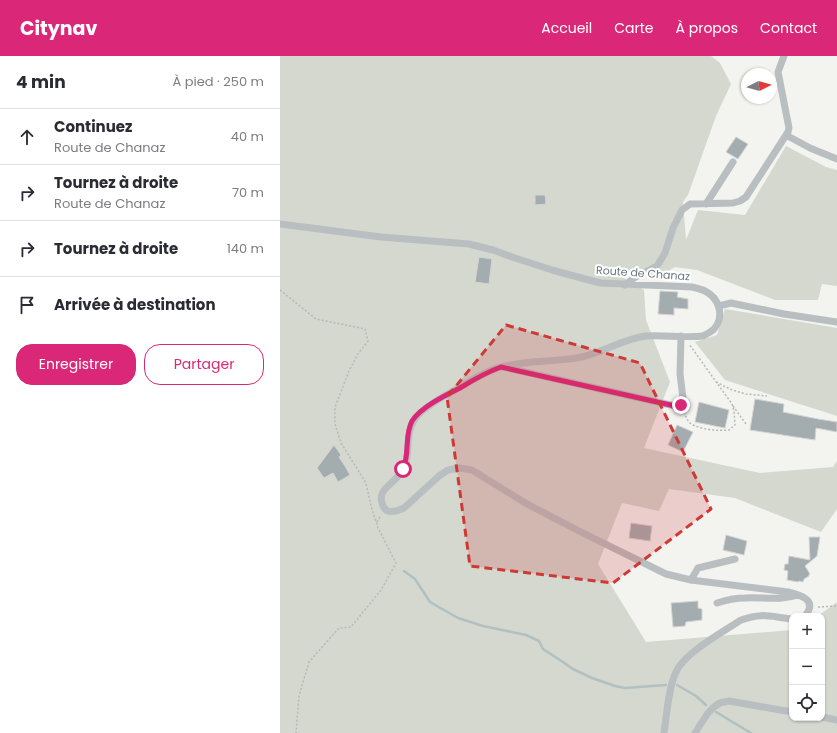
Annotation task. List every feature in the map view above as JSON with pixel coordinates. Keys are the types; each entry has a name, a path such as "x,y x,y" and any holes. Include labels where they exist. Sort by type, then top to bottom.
{"street":[{"path":"625,285 634,278 657,266 665,253 673,228 682,210 690,204 733,203 746,197 788,132 789,128 778,72 784,56"},
{"path":"786,135 810,148 837,158"},
{"path":"706,204 733,162"},
{"name":"Route de Chanaz","path":"280,224 381,237 469,244 601,283 683,287 704,290 716,300 719,306"},
{"path":"807,613 810,607 809,602 798,595 788,592 691,580 666,574 527,504 472,470 459,468 448,470 400,510 387,511 384,509 381,495 401,474 405,465 408,450 408,434 412,422 417,415 439,399 490,371 516,364 576,358 594,354 614,345 644,336 703,336 714,329 719,319 719,306 731,303 784,314 837,322"},
{"path":"501,367 675,406 681,405 683,398 680,374 682,336"},
{"path":"691,580 698,568 734,559"},
{"path":"716,603 727,599 788,598 798,595"},
{"path":"664,733 670,692 676,672 686,658 741,620 759,615 789,619"},
{"path":"695,733 713,707 721,703 730,701 789,711"},
{"path":"825,718 837,720"}],"path":[{"path":"280,290 316,319 365,329 368,341 358,354 349,371 335,407 335,424 341,444 366,483 378,528 396,564 381,590 351,627 339,628 309,662 299,696 296,733"},
{"path":"682,336 746,424"},
{"path":"715,381 732,390 746,394 768,396"},
{"path":"681,405 686,418 692,425 712,430 729,430 735,425 732,404"},
{"path":"810,607 837,606"}],"highlighted area":[{"path":"506,325 640,363 711,509 613,583 470,566 447,397"}],"shaded area":[{"path":"280,56 711,56 720,63 731,84 716,116 688,195 683,202 686,240 698,210 745,215 786,146 826,167 837,170 837,286 822,284 818,300 775,300 697,270 675,267 661,275 612,271 644,290 646,320 670,382 644,448 760,473 833,467 837,461 837,509 821,532 735,498 669,489 659,511 622,503 598,564 646,642 789,630 789,721 825,721 825,613 822,613 837,602 837,733 280,733"},
{"path":"725,309 837,328 837,416 725,380 695,342 717,335"}],"building":[{"path":"736,137 748,144 738,159 726,152"},
{"path":"535,195 545,195 546,204 535,205"},
{"path":"479,257 492,259 489,284 475,282"},
{"path":"660,291 678,292 677,297 688,299 688,309 674,308 674,315 658,314"},
{"path":"755,399 784,404 783,412 837,422 837,432 816,428 815,440 750,430"},
{"path":"699,402 729,410 725,428 695,422"},
{"path":"677,425 693,432 683,452 668,445"},
{"path":"334,445 341,455 339,457 350,475 338,482 333,473 324,478 317,468"},
{"path":"631,523 652,526 650,541 629,538"},
{"path":"726,535 747,541 744,555 723,550"},
{"path":"809,537 820,537 817,556 805,566 810,574 809,576 804,579 803,582 787,580 788,571 784,570 785,564 788,564 789,556 810,560"},
{"path":"698,601 698,608 702,609 702,620 686,622 685,626 673,627 671,603"}],"waterway":[{"path":"404,571 415,579 430,602 458,618 483,626 526,635 539,641 543,649 573,669 592,678 625,688 666,685"},
{"path":"677,685 696,696 706,705"},
{"path":"716,712 751,733"}],"route":[{"path":"403,469 408,450 408,434 412,422 417,415 439,399 490,371 501,367 675,406 681,405"}]}
